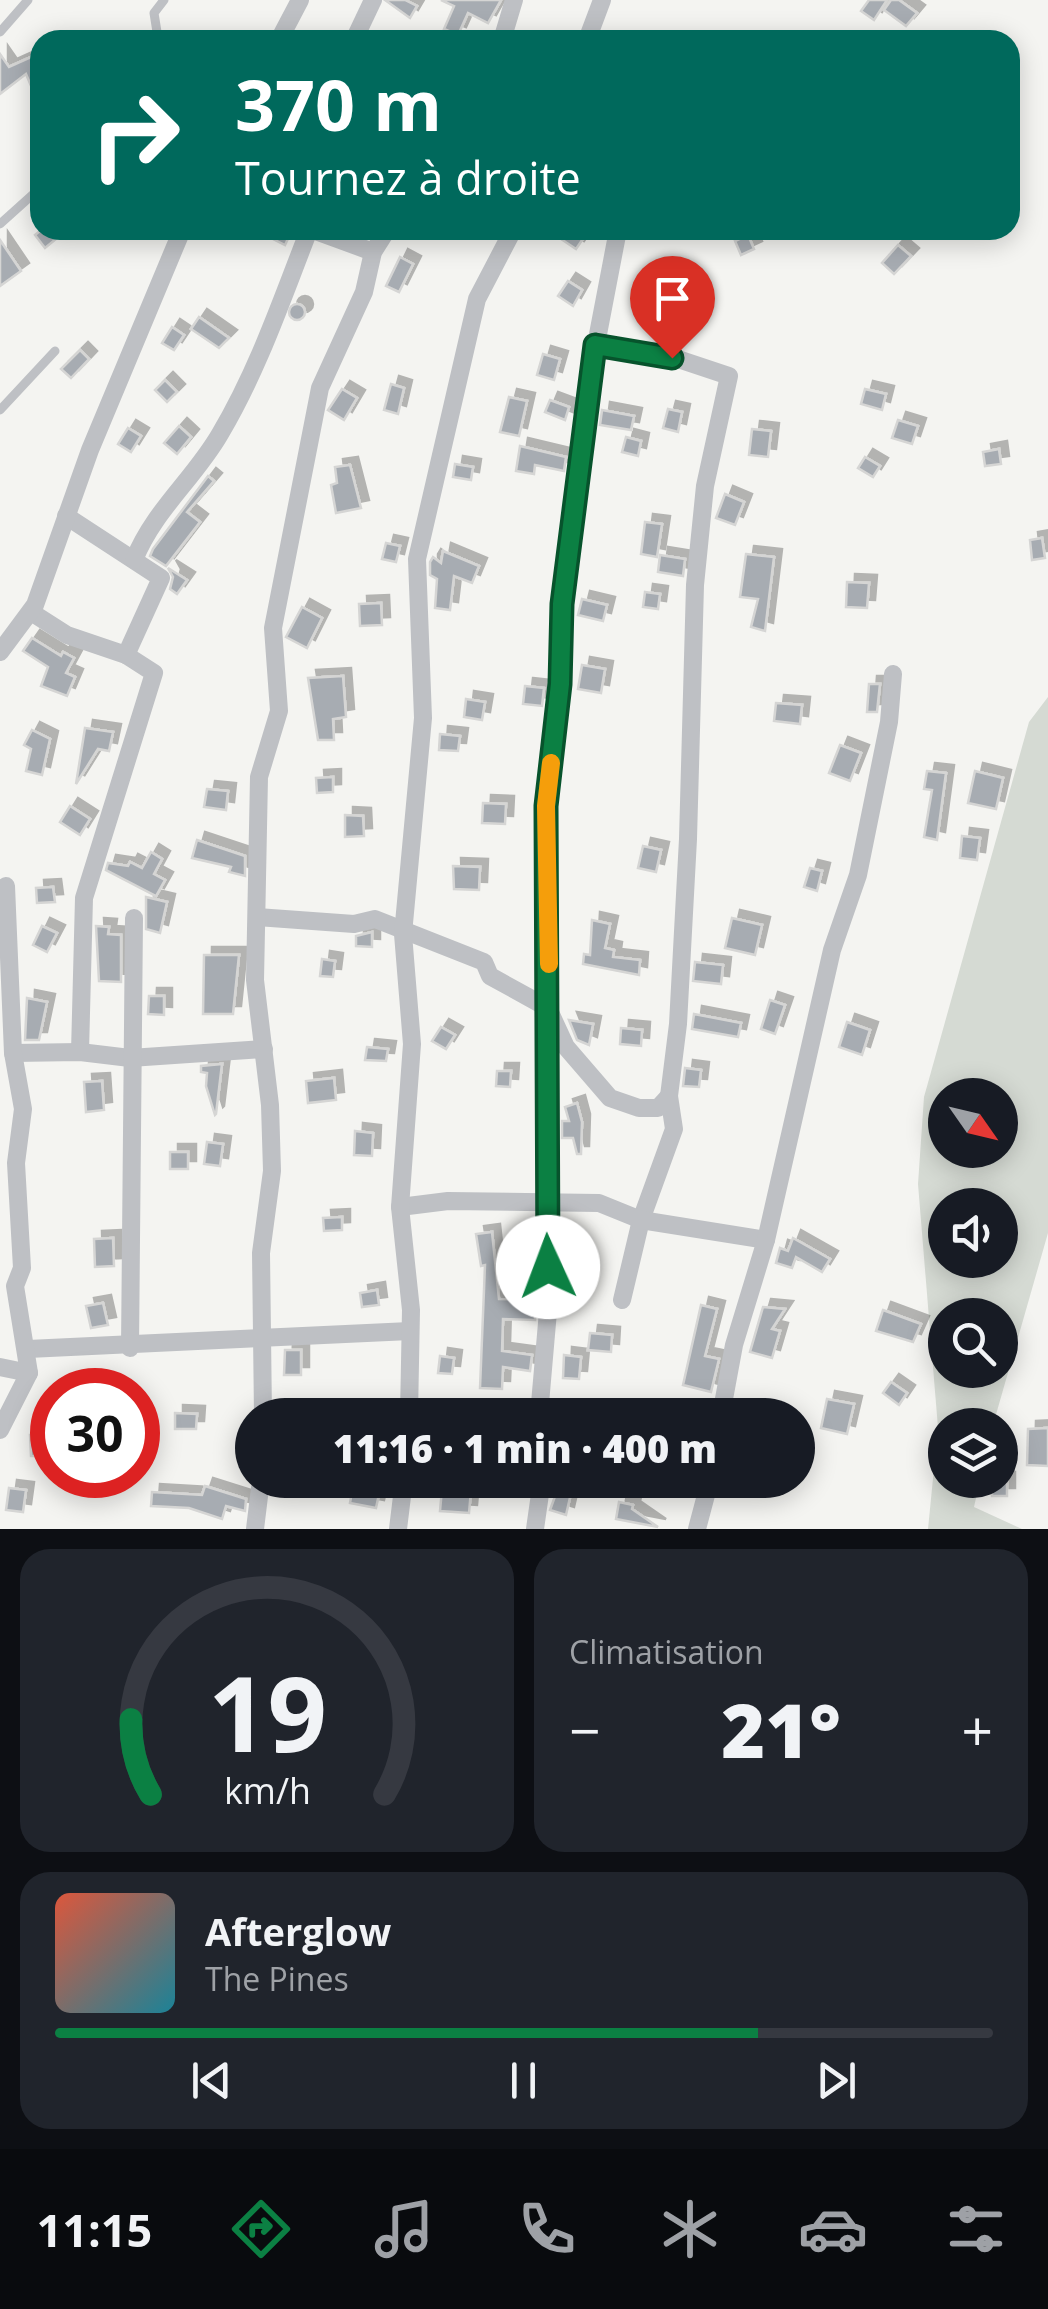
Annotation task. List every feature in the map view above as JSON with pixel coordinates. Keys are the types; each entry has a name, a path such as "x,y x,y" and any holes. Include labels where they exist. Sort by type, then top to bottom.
{"street":[{"path":"284,30 300,0"},
{"path":"359,30 373,0"},
{"path":"505,30 514,0"},
{"path":"591,30 602,0"},
{"path":"0,652 31,612 178,240"},
{"path":"134,560 146,529 216,440 250,379 307,240"},
{"path":"340,240 374,252"},
{"path":"262,1398 261,1253 272,1171 255,980 259,778 278,718 273,628 320,388 364,292 381,240"},
{"path":"409,1398 410,1331 400,1207 412,1044 402,934 423,718 417,560 477,300 508,240"},
{"path":"541,1398 549,1300 546,806 560,684 562,604 595,345 616,240"},
{"path":"595,345 672,358 728,376 704,486 695,585 688,839 678,1024 669,1096 674,1129 642,1220 622,1300"},
{"path":"66,516 162,578 126,655"},
{"path":"31,612 67,634 126,655 152,669 154,678 85,890 80,1052"},
{"path":"725,1398 734,1345 766,1240 832,950 858,875 889,722 894,674"},
{"path":"0,1430 29,1373 16,1286 22,1268 16,1164 23,1109 4,984 6,886"},
{"path":"257,917 354,924 375,919 402,934 484,962 490,976 548,1008 566,1047 610,1098 640,1108 658,1108 669,1096"},
{"path":"130,1348 134,918"},
{"path":"13,1053 80,1052 130,1058 264,1049"},
{"path":"400,1207 448,1201 599,1203 642,1220 766,1240"},
{"path":"28,1350 130,1348 410,1331"},
{"path":"0,1366 29,1373"},
{"path":"255,1529 259,1498"},
{"path":"398,1529 402,1498"},
{"path":"536,1529 540,1498"},
{"path":"697,1529 705,1498"}],"lane":[{"path":"0,32 28,0"},
{"path":"157,30 154,13 164,0"},
{"path":"0,224 30,197"},
{"path":"0,410 54,351"}],"shaded area":[{"path":"1048,697 1048,1233 1018,1338 1018,1298 928,1298 928,1306 918,1184 928,1083 928,1168 1018,1168 1018,1078 929,1078 1029,722"},
{"path":"935,1388 1004,1388 998,1408 936,1408"},
{"path":"931,1498 976,1498 974,1507 1022,1529 928,1529"}],"building":[{"path":"385,0 405,0 417,6 410,18"},
{"path":"441,0 501,0 488,23 468,13 460,30 446,30 454,6"},
{"path":"869,0 887,0 874,20 861,11"},
{"path":"891,0 899,0 917,13 906,26 884,10"},
{"path":"0,54 9,67 30,58 30,83 26,74 0,94"},
{"path":"0,240 21,271 0,286"},
{"path":"39,240 55,240 45,248"},
{"path":"562,240 582,240 576,249"},
{"path":"750,240 754,249 741,255 735,241"},
{"path":"898,245 911,256 894,274 882,263"},
{"path":"400,257 413,264 399,292 386,286"},
{"path":"568,281 582,290 573,306 558,296"},
{"path":"297,304 305,312 297,320 289,312"},
{"path":"199,317 229,338 219,348 191,329"},
{"path":"172,327 184,335 174,350 162,343"},
{"path":"80,350 89,359 71,378 61,369"},
{"path":"543,354 560,359 554,380 537,375"},
{"path":"165,380 177,392 167,402 155,390"},
{"path":"391,384 404,388 398,414 384,410"},
{"path":"342,389 357,398 344,420 328,410"},
{"path":"865,389 886,394 882,410 861,404"},
{"path":"509,397 527,401 519,436 500,432"},
{"path":"550,400 569,407 565,420 545,412"},
{"path":"668,409 682,412 678,432 663,428"},
{"path":"602,410 634,416 631,430 600,425"},
{"path":"898,420 918,426 912,444 892,438"},
{"path":"179,426 191,437 177,454 164,443"},
{"path":"128,428 141,436 131,452 118,444"},
{"path":"752,429 771,431 768,457 749,455"},
{"path":"626,437 641,441 638,456 622,452"},
{"path":"520,446 566,457 564,471 535,465 534,474 516,471"},
{"path":"999,449 1001,464 985,466 983,452"},
{"path":"865,457 880,466 873,477 858,468"},
{"path":"455,464 473,467 471,480 453,477"},
{"path":"350,465 361,508 336,513 331,485 337,483 335,467"},
{"path":"208,476 214,481 187,512 200,522 166,566 150,556 153,549"},
{"path":"725,494 744,502 735,525 716,518"},
{"path":"645,522 662,524 657,557 641,554"},
{"path":"1042,538 1045,558 1032,560 1030,540"},
{"path":"386,543 400,546 396,562 382,559"},
{"path":"443,551 479,566 472,583 454,576 450,610 435,608 437,579 430,575 430,562 433,557 441,563"},
{"path":"746,554 774,557 765,631 751,627 758,599 740,597"},
{"path":"660,555 685,559 683,576 658,572"},
{"path":"168,568 187,580 177,594 170,589 173,577"},
{"path":"847,582 869,583 867,608 846,607"},
{"path":"645,592 660,594 658,609 643,607"},
{"path":"582,599 607,605 603,621 578,615"},
{"path":"381,603 382,625 360,626 359,604"},
{"path":"302,607 322,618 307,648 286,637"},
{"path":"32,638 61,656 63,652 74,658 66,673 75,677 67,696 41,686 48,667 23,651"},
{"path":"582,665 605,669 601,693 578,689"},
{"path":"343,676 346,717 333,719 334,740 318,740 308,678"},
{"path":"869,684 880,684 877,712 867,712"},
{"path":"525,686 544,688 542,706 523,704"},
{"path":"466,699 485,702 482,720 464,717"},
{"path":"776,703 802,705 800,724 774,721"},
{"path":"85,728 113,732 109,751 98,749 76,784"},
{"path":"32,730 50,739 42,775 26,771 31,749 24,745"},
{"path":"440,734 460,736 458,751 439,750"},
{"path":"840,745 861,753 850,781 829,773"},
{"path":"927,771 946,773 937,840 924,837 932,790 924,789"},
{"path":"975,771 1003,778 996,809 968,803"},
{"path":"333,777 333,792 317,793 316,778"},
{"path":"207,789 228,791 226,810 204,807"},
{"path":"483,803 506,804 505,824 482,823"},
{"path":"70,806 90,819 80,835 60,822"},
{"path":"345,815 363,816 364,836 345,837"},
{"path":"962,836 980,838 977,860 960,858"},
{"path":"197,840 245,856 245,876 229,872 231,867 192,858"},
{"path":"643,846 661,850 656,872 638,868"},
{"path":"151,852 162,859 154,874 165,880 156,896 106,870 108,863 128,866 130,862 142,868"},
{"path":"453,866 480,867 479,890 454,889"},
{"path":"810,868 822,871 817,891 804,887"},
{"path":"53,887 55,902 37,903 36,888"},
{"path":"146,897 167,902 160,933 146,929"},
{"path":"732,918 762,925 755,955 725,948"},
{"path":"592,920 610,924 605,948 614,950 613,957 640,960 639,975 583,964 584,954 590,955"},
{"path":"42,926 57,933 47,952 33,945"},
{"path":"96,926 109,927 108,934 121,935 121,982 99,981"},
{"path":"372,932 372,947 356,946 356,936"},
{"path":"204,955 239,955 233,1014 203,1014"},
{"path":"322,959 335,961 333,977 320,976"},
{"path":"695,962 723,965 721,984 693,981"},
{"path":"149,996 164,996 164,1015 148,1014"},
{"path":"27,998 47,1002 39,1040 25,1040"},
{"path":"770,1000 785,1005 775,1034 761,1029"},
{"path":"694,1014 741,1023 738,1037 692,1029"},
{"path":"569,1020 593,1024 589,1045 577,1040"},
{"path":"847,1022 870,1030 862,1055 839,1047"},
{"path":"441,1027 455,1035 446,1049 432,1041"},
{"path":"621,1028 642,1030 641,1046 620,1044"},
{"path":"367,1047 388,1049 386,1061 365,1060"},
{"path":"222,1064 215,1115 206,1086 207,1073 201,1072 201,1066"},
{"path":"685,1068 701,1070 699,1087 683,1086"},
{"path":"497,1071 511,1071 510,1087 496,1086"},
{"path":"334,1078 336,1100 308,1103 306,1081"},
{"path":"102,1081 104,1110 86,1112 84,1082"},
{"path":"577,1103 582,1122 581,1154 577,1154 573,1138 562,1138 562,1121 569,1121 565,1107"},
{"path":"355,1131 373,1133 372,1156 354,1155"},
{"path":"207,1142 223,1144 220,1166 204,1164"},
{"path":"170,1152 188,1152 188,1169 170,1169"},
{"path":"342,1217 342,1230 324,1231 323,1218"},
{"path":"492,1232 499,1299 536,1300 535,1320 503,1319 502,1351 532,1355 530,1371 503,1367 502,1389 480,1388 485,1265 481,1266 476,1234"},
{"path":"113,1238 114,1266 95,1267 94,1239"},
{"path":"793,1238 830,1259 822,1272 796,1257 792,1268 776,1263 780,1248 788,1251"},
{"path":"377,1290 379,1305 362,1307 360,1293"},
{"path":"103,1303 108,1325 91,1328 86,1306"},
{"path":"701,1305 717,1309 705,1356 719,1359 711,1392 683,1385"},
{"path":"763,1307 785,1309 772,1329 780,1331 772,1358 750,1352"},
{"path":"883,1310 921,1324 913,1342 876,1331"},
{"path":"590,1333 612,1335 611,1352 588,1350"},
{"path":"285,1350 301,1350 301,1375 284,1375"},
{"path":"564,1355 581,1357 579,1379 563,1378"},
{"path":"440,1356 454,1358 452,1374 438,1373"},
{"path":"891,1382 907,1393 899,1405 883,1393"},
{"path":"827,1399 854,1404 847,1434 821,1428"},
{"path":"175,1413 197,1414 196,1429 175,1429"},
{"path":"1048,1428 1048,1466 1027,1465 1028,1429"},
{"path":"205,1486 246,1499 245,1511 226,1506 222,1519 189,1508 151,1506 152,1498 160,1498 160,1492 202,1495"},
{"path":"9,1488 26,1490 23,1512 6,1510"},
{"path":"351,1498 378,1498 376,1508 350,1503"},
{"path":"441,1498 470,1498 469,1513 440,1511"},
{"path":"554,1498 570,1498 566,1515 550,1510"},
{"path":"619,1502 633,1505 632,1509 658,1527 616,1519"}],"slow traffic":[{"path":"549,964 546,806 551,763"}],"route":[{"path":"548,1267 550,928 546,806 560,684 562,604 585,402 595,345 672,358"}]}
